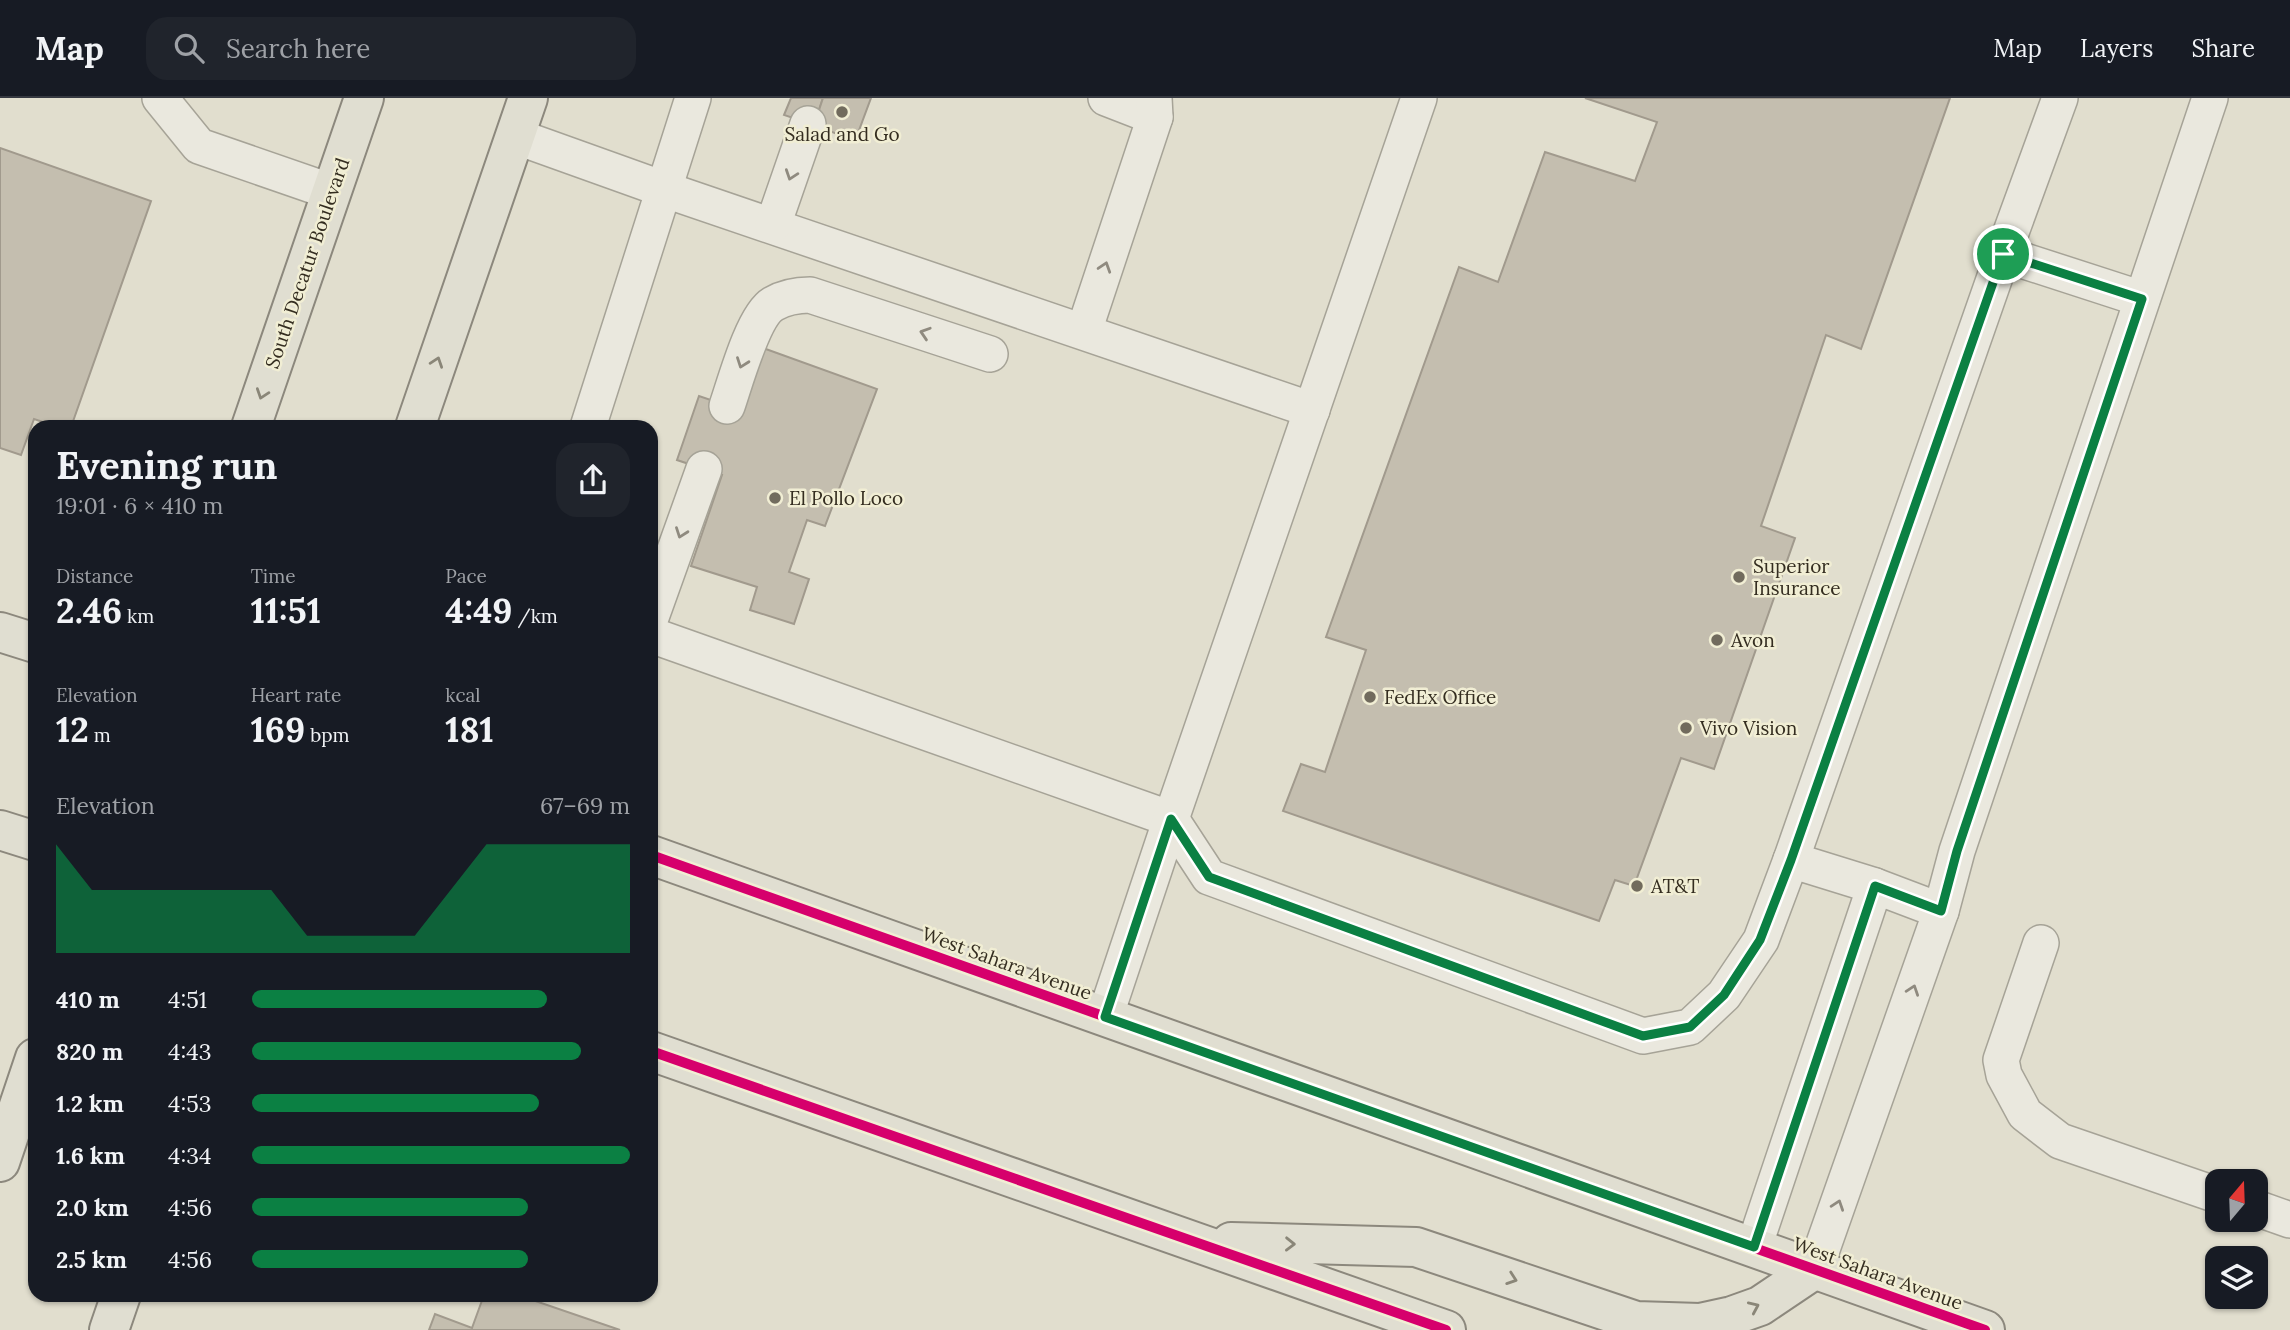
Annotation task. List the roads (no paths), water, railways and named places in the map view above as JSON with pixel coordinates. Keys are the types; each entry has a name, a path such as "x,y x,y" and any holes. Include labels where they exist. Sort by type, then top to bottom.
{"main road":[{"name":"South Decatur Boulevard","path":"253,420 364,98"},
{"path":"417,420 528,98"},
{"path":"0,632 28,641"},
{"path":"0,830 28,839"},
{"name":"West Sahara Avenue","path":"658,857 1985,1330"},
{"path":"658,1053 1446,1330"},
{"path":"0,1162 28,1079"},
{"path":"1197,1241 1416,1247 1636,1321 1700,1323 1732,1315 1760,1306 1815,1269"},
{"path":"109,1330 119,1302"}],"lane":[{"path":"160,98 198,146 332,192"},
{"path":"590,420 693,98"},
{"path":"1084,331 1154,107 1106,98"},
{"path":"1105,1017 1419,98"},
{"path":"658,637 1171,819 1209,877 1643,1036 1690,1027 1724,995 1760,940 1791,860 2060,98"},
{"path":"1815,1269 1941,911 1957,851 2210,98"},
{"path":"773,225 808,124"},
{"path":"515,136 1312,410"},
{"path":"2003,254 2142,299"},
{"path":"727,406 755,326 770,305 792,296 810,295 989,354"},
{"path":"658,597 704,469"},
{"path":"1791,860 1875,886 1941,911"},
{"path":"1754,1247 1875,886"},
{"path":"2041,943 2001,1060 2004,1075 2025,1114 2060,1141 2205,1191"},
{"path":"2268,1212 2290,1220"}],"place":[{"name":"Salad and Go","path":"842,112"},
{"name":"El Pollo Loco","path":"775,498"},
{"name":"Superior Insurance","path":"1739,577"},
{"name":"Avon","path":"1717,640"},
{"name":"FedEx Office","path":"1370,697"},
{"name":"Vivo Vision","path":"1686,728"},
{"name":"AT&T","path":"1637,886"}]}
